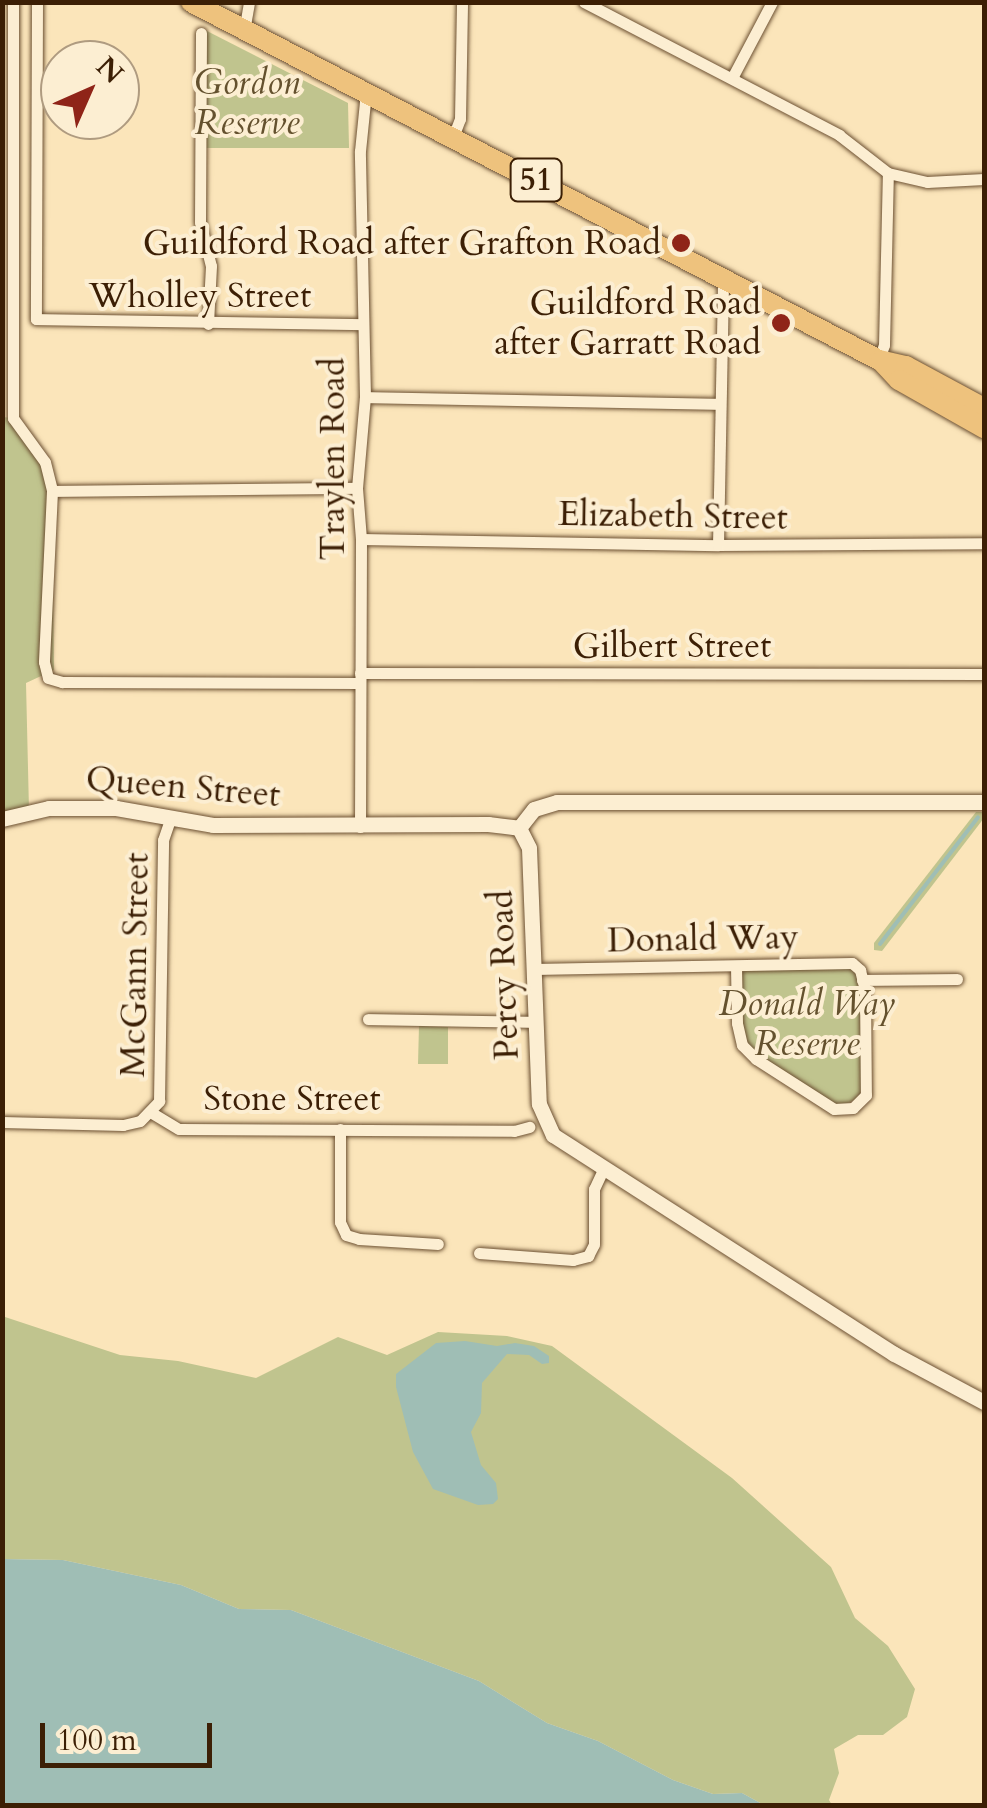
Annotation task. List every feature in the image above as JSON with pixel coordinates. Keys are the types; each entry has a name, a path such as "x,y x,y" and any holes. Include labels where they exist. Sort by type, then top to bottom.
{"highway":[{"name":"51","path":"191,2 879,360 906,366 984,408"},
{"name":"51","path":"879,360 899,380 984,428"}],"street":[{"path":"13,2 8,138 14,256 8,418 45,462 52,491 356,488"},
{"path":"14,256 35,257 37,2"},
{"path":"244,31 249,2"},
{"path":"453,136 460,119 462,2"},
{"path":"584,2 839,135 888,173 927,182 984,179"},
{"path":"732,78 772,2"},
{"path":"201,33 200,222 211,266 208,324"},
{"name":"Traylen Road","path":"360,827 360,539 356,488 365,397 360,324 360,150 366,91"},
{"path":"879,360 884,345 888,173"},
{"name":"Wholley Street","path":"35,257 34,316 40,322 360,324"},
{"path":"718,545 723,276"},
{"path":"365,397 720,404"},
{"name":"Gilbert Street","path":"52,491 44,662 48,678 62,682 984,674"},
{"name":"Elizabeth Street","path":"360,539 718,545 984,543"},
{"path":"521,832 556,802 984,802"},
{"name":"Queen Street","path":"2,818 49,808 132,809 212,825 481,827 521,832"},
{"name":"McGann Street","path":"152,1113 162,1084 163,840 171,817"},
{"name":"Percy Road","path":"521,832 529,848 537,1125"},
{"name":"Donald Way","path":"534,968 852,963 862,980"},
{"path":"736,967 736,1023 742,1045 756,1060 834,1109 853,1108 866,1094 862,980 957,979"},
{"path":"368,1019 536,1022"},
{"name":"Stone Street","path":"2,1122 123,1125 152,1113 178,1129 514,1131 537,1125"},
{"path":"537,1125 894,1354 984,1402"},
{"path":"340,1129 340,1222 346,1234 359,1240 438,1244"},
{"path":"479,1253 574,1260 588,1256 594,1244 594,1189 603,1170"}],"green space":[{"name":"Gordon Reserve","path":"207,31 348,103 349,148 199,148 201,33"},
{"path":"2,417 13,418 45,462 52,491 54,670 26,683 29,810 2,819"},
{"path":"976,812 984,812 984,818 882,951 874,950 874,943"},
{"name":"Donald Way Reserve","path":"852,963 860,970 866,1095 834,1109 756,1059 737,1023 732,970"},
{"path":"419,1026 448,1027 448,1064 418,1064"},
{"path":"2,1316 120,1355 178,1361 256,1378 338,1337 387,1355 438,1332 507,1336 552,1346 732,1478 831,1567 855,1618 888,1646 915,1689 907,1717 883,1735 858,1735 834,1749 839,1773 829,1800 832,1805 764,1805 742,1793 713,1794 673,1780 598,1741 547,1723 479,1681 291,1610 239,1609 181,1585 63,1560 3,1559"}],"water":[{"path":"436,1343 534,1346 549,1356 549,1363 542,1364 529,1355 507,1354 482,1383 481,1413 471,1432 481,1465 496,1483 498,1499 493,1504 478,1505 433,1489 413,1452 396,1387 396,1374"},
{"path":"3,1559 63,1560 181,1585 239,1609 291,1610 479,1681 547,1723 598,1741 673,1780 713,1794 742,1793 764,1805 3,1805"}],"waterway":[{"path":"880,944 978,817"}],"place":[{"name":"Guildford Road after Grafton Road","path":"681,243"},
{"name":"Guildford Road after Garratt Road","path":"781,323"}]}
